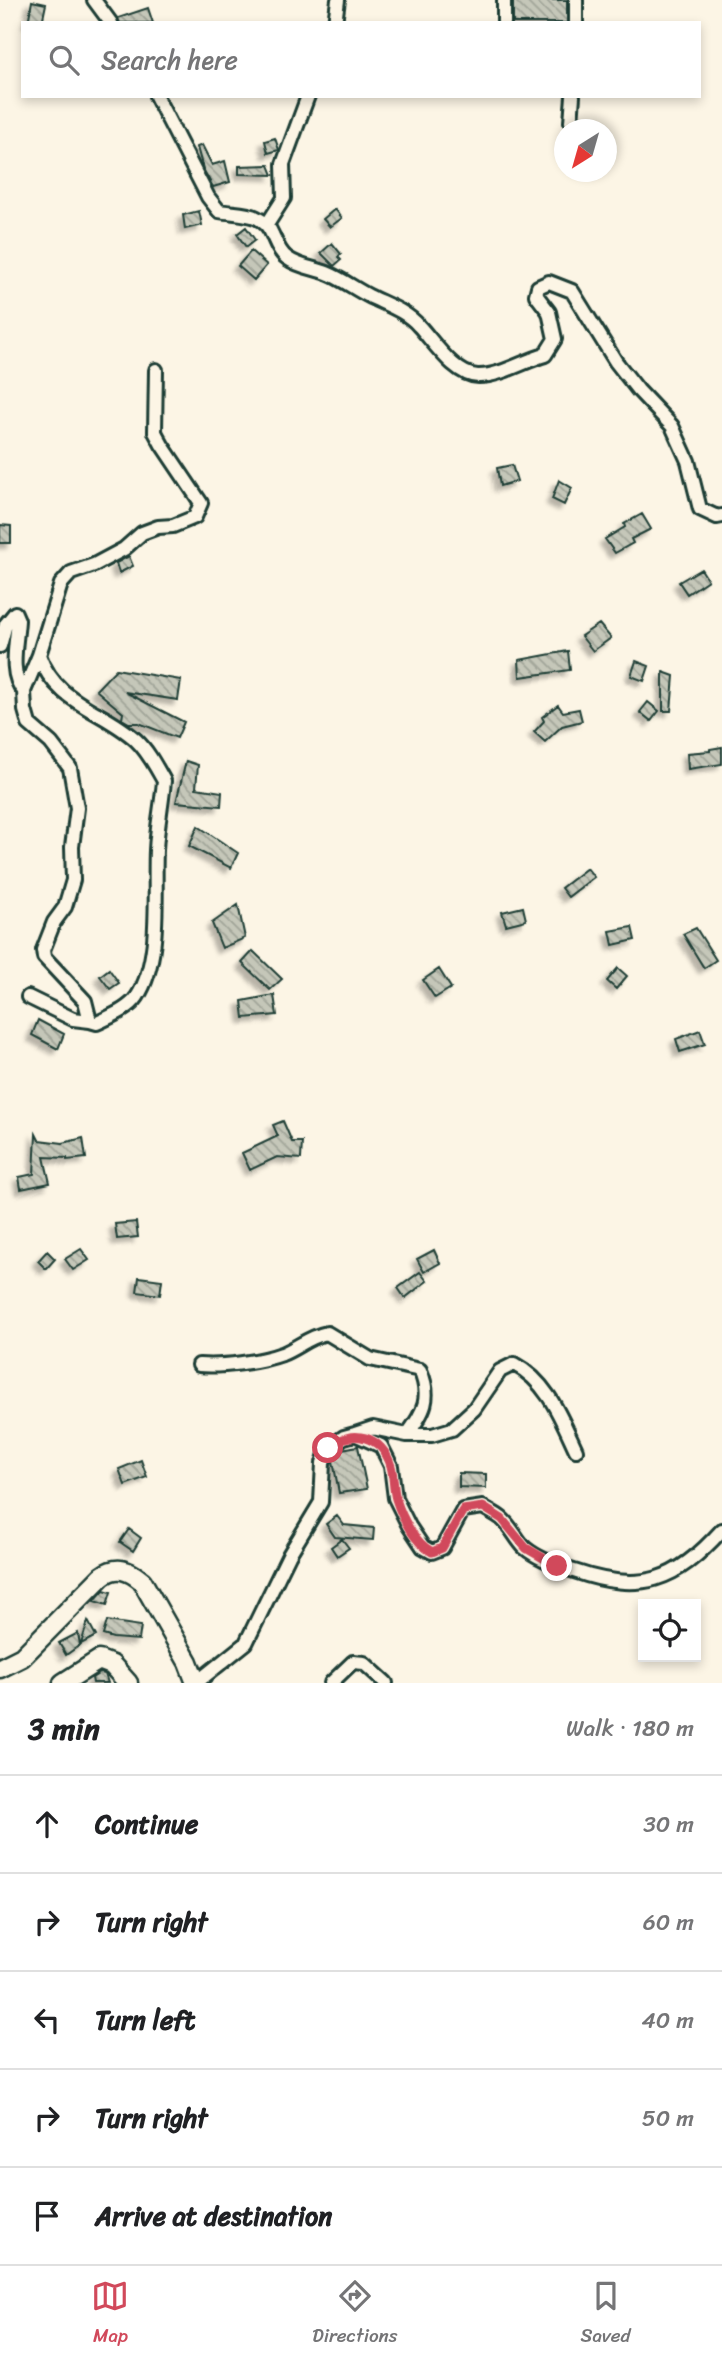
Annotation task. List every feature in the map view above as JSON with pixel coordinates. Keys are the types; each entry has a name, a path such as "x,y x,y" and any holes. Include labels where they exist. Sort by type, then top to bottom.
{"main road":[{"path":"0,1668 22,1657 102,1576 115,1569 132,1573 142,1581 188,1662 196,1683"},
{"path":"63,1683 99,1660 112,1665 128,1683"}],"street":[{"path":"94,0 110,21"},
{"path":"335,21 338,0"},
{"path":"504,0 504,21"},
{"path":"576,0 576,21"},
{"path":"157,98 208,197 219,211 259,217 268,223 276,244 286,258 327,273 406,314 419,325 438,350 465,373 478,377 501,372 545,355 555,339 549,312 536,295 538,287 549,282 572,291 617,362 638,390 672,426 688,461 700,509 717,517 722,516"},
{"path":"268,223 284,198 284,164 307,98"},
{"path":"571,119 573,98"},
{"path":"90,1021 85,1001 44,957 43,950 54,922 65,907 73,880 72,847 77,808 70,768 51,743 29,724 24,691 39,655 61,584 71,573 94,565 124,549 142,533 158,527 173,526 195,517 201,503 155,432 156,370"},
{"path":"0,646 6,624 15,613 18,620 15,669 17,684 24,691"},
{"path":"28,997 73,1019 97,1023 118,1013 136,999 148,976 156,916 156,849 164,781 136,740 66,694 44,670 39,655"},
{"path":"199,1365 220,1366 282,1353 312,1336 327,1333 370,1359 419,1370 426,1386 423,1413 407,1434"},
{"path":"196,1683 246,1643 289,1555 321,1502 323,1463 328,1448 344,1437 373,1428 432,1435 452,1429 474,1409 500,1371 514,1364 527,1371 541,1384 576,1450"},
{"path":"355,1434 381,1446 391,1466 396,1498 409,1527 423,1547 432,1552 442,1548 463,1510 483,1507 502,1519 526,1548 557,1566 601,1581 642,1583 670,1574 699,1556 722,1530"},
{"path":"331,1683 353,1662 364,1662 386,1683"}],"building":[{"path":"513,0 567,0 567,21 513,21"},
{"path":"32,1 46,4 42,21 28,21"},
{"path":"148,8 152,21 119,21 118,18"},
{"path":"275,138 279,150 268,153 265,141"},
{"path":"202,145 212,165 225,161 230,182 213,187 203,169 197,147"},
{"path":"269,165 273,175 239,174 239,166"},
{"path":"335,209 342,218 330,227 323,219"},
{"path":"199,211 202,225 185,229 183,215"},
{"path":"246,227 255,240 246,247 237,234"},
{"path":"332,243 341,254 338,257 341,260 334,266 321,253"},
{"path":"251,251 267,265 254,280 238,266"},
{"path":"512,465 517,481 500,486 497,468"},
{"path":"559,480 572,488 564,505 552,499"},
{"path":"642,514 651,529 631,539 633,543 615,553 605,539"},
{"path":"0,525 11,526 11,543 0,543"},
{"path":"129,556 133,566 119,573 116,563"},
{"path":"701,569 708,580 687,594 679,582"},
{"path":"599,624 611,638 593,651 581,636"},
{"path":"568,651 570,670 520,677 519,660"},
{"path":"636,661 649,666 644,681 631,676"},
{"path":"116,669 181,680 178,700 125,692 184,722 177,738 122,719 123,713 96,690"},
{"path":"663,672 674,676 671,711 663,711"},
{"path":"648,702 659,711 651,721 640,712"},
{"path":"558,705 563,712 579,709 582,721 562,726 545,742 534,732 544,721 542,717"},
{"path":"722,747 722,764 688,769 687,753"},
{"path":"186,761 198,765 196,788 222,792 221,806 176,802"},
{"path":"198,826 238,853 231,868 189,846"},
{"path":"587,868 594,877 568,897 561,888"},
{"path":"238,905 245,938 222,948 212,923"},
{"path":"523,907 526,920 506,925 502,912"},
{"path":"632,927 635,940 613,945 610,931"},
{"path":"696,928 716,960 704,968 683,934"},
{"path":"253,951 282,979 270,990 242,963"},
{"path":"618,968 627,976 616,989 607,981"},
{"path":"109,969 119,983 110,989 100,976"},
{"path":"439,969 451,988 435,998 423,980"},
{"path":"274,995 277,1015 244,1018 242,1001"},
{"path":"38,1020 64,1034 58,1049 32,1035"},
{"path":"700,1030 705,1044 680,1052 676,1039"},
{"path":"283,1121 292,1142 302,1142 301,1159 277,1157 250,1170 242,1153 278,1136 273,1125"},
{"path":"36,1134 39,1140 63,1143 83,1138 86,1158 67,1160 44,1157 50,1183 21,1189 19,1177 34,1174"},
{"path":"136,1222 138,1237 117,1239 115,1224"},
{"path":"81,1249 89,1260 73,1270 65,1259"},
{"path":"434,1250 440,1263 424,1272 417,1259"},
{"path":"47,1251 55,1259 46,1269 38,1261"},
{"path":"420,1272 427,1281 405,1298 398,1288"},
{"path":"139,1277 162,1280 160,1295 137,1292"},
{"path":"358,1446 367,1489 339,1493 333,1461 335,1454 342,1449"},
{"path":"141,1460 147,1477 125,1485 119,1469"},
{"path":"459,1473 486,1474 486,1488 459,1487"},
{"path":"337,1516 344,1525 374,1528 373,1540 335,1537 326,1524"},
{"path":"129,1529 141,1538 133,1551 120,1542"},
{"path":"342,1539 349,1548 337,1556 331,1547"},
{"path":"104,1590 111,1592 107,1605 94,1601"},
{"path":"88,1621 96,1636 81,1644"},
{"path":"107,1621 141,1626 139,1640 103,1635"},
{"path":"78,1633 80,1645 66,1655 59,1643"},
{"path":"100,1673 105,1674 108,1683 93,1683 92,1678"}],"route":[{"path":"328,1448 336,1441 355,1434 381,1446 391,1466 396,1498 409,1527 423,1547 432,1552 442,1548 463,1510 483,1507 502,1519 526,1548 557,1566"}]}
